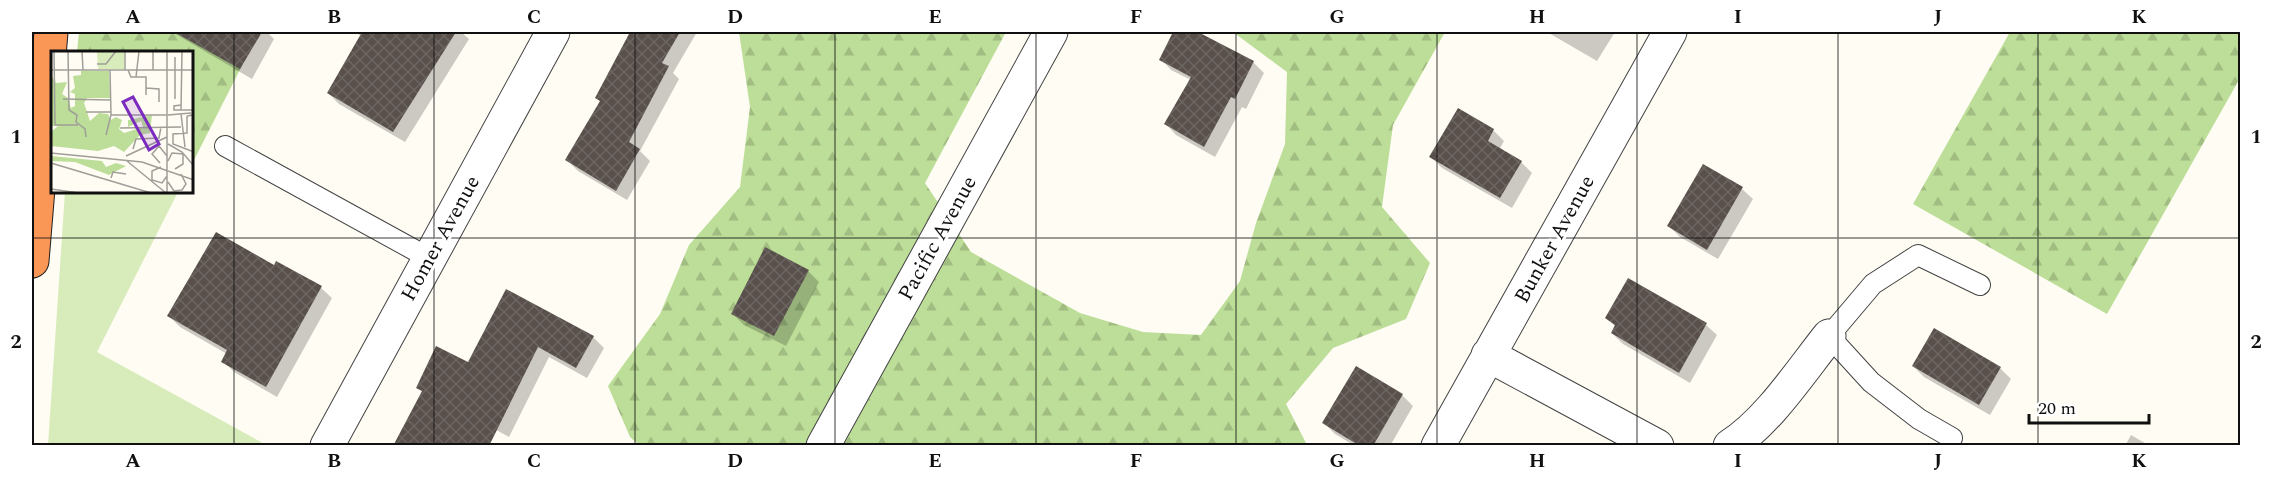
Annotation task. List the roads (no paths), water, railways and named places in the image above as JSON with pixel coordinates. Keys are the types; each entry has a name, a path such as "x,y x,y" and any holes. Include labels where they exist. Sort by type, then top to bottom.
{"highway":[{"path":"32,261 51,32"}],"street":[{"name":"Homer Avenue","path":"327,446 553,32"},
{"name":"Pacific Avenue","path":"823,446 1051,32"},
{"name":"Bunker Avenue","path":"1438,446 1670,32"},
{"path":"1730,446 1740,440 1768,410 1829,336"},
{"path":"1488,355 1658,446"}],"lane":[{"path":"225,146 429,258"},
{"path":"1952,438 1919,419 1871,382 1829,336 1873,284 1918,255 1980,285"}]}
